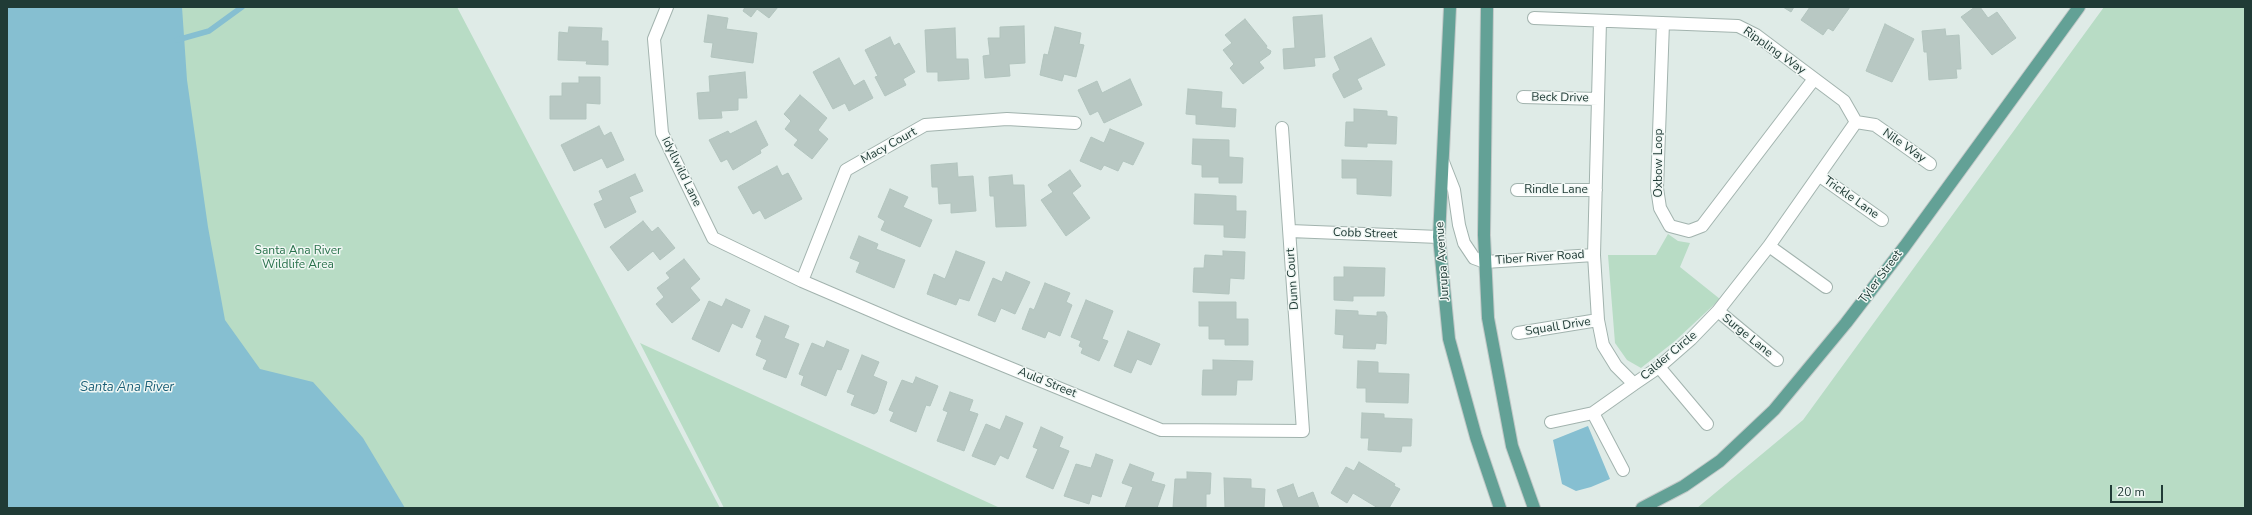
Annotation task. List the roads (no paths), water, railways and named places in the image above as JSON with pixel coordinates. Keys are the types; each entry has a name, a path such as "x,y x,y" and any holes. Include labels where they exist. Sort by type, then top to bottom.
{"main road":[{"name":"Jurupa Avenue","path":"1450,7 1439,236 1449,339 1476,437 1500,508"},
{"path":"1487,7 1485,262 1488,318 1512,446 1534,508"},
{"name":"Tyler Street","path":"1642,508 1684,486 1720,461 1774,410 1846,323 1905,246 2079,7"}],"street":[{"name":"Idyllwild Lane","path":"667,7 654,39 662,133 713,238 802,281"},
{"name":"Rippling Way","path":"1534,18 1738,26 1756,35 1844,101 1856,122"},
{"name":"Calder Circle","path":"1600,21 1594,255 1598,320 1603,345 1616,366 1634,384 1659,367 1691,339 1718,311 1769,246 1820,176 1856,122"},
{"name":"Oxbow Loop","path":"1663,23 1657,188 1660,208 1670,226 1689,231 1702,226 1814,79"},
{"name":"Beck Drive","path":"1523,97 1598,99"},
{"name":"Macy Court","path":"802,281 846,170 925,125 1007,119 1076,123"},
{"name":"Nile Way","path":"1856,122 1875,125 1930,164"},
{"name":"Dunn Court","path":"1282,128 1303,431"},
{"path":"1443,162 1454,190 1459,225 1464,243 1474,258 1485,262"},
{"name":"Trickle Lane","path":"1820,176 1882,220"},
{"name":"Rindle Lane","path":"1517,190 1596,190"},
{"name":"Cobb Street","path":"1290,231 1439,236"},
{"path":"1769,246 1826,287"},
{"name":"Tiber River Road","path":"1485,262 1594,255"},
{"name":"Auld Street","path":"802,281 1161,430 1303,431"},
{"name":"Surge Lane","path":"1718,311 1777,360"},
{"name":"Squall Drive","path":"1518,333 1598,320"},
{"path":"1659,367 1707,424"},
{"path":"1551,422 1593,413 1634,384"},
{"path":"1593,413 1623,470"}],"water":[{"name":"Santa Ana River","path":"7,7 182,7 187,80 208,227 225,320 260,369 313,382 363,438 405,508 7,508"},
{"path":"1588,426 1610,479 1591,487 1576,491 1562,484 1553,440"}],"waterway":[{"path":"177,40 209,31 242,7"}],"park label":[{"name":"Santa Ana River Wildlife Area","path":"298,258"}]}
